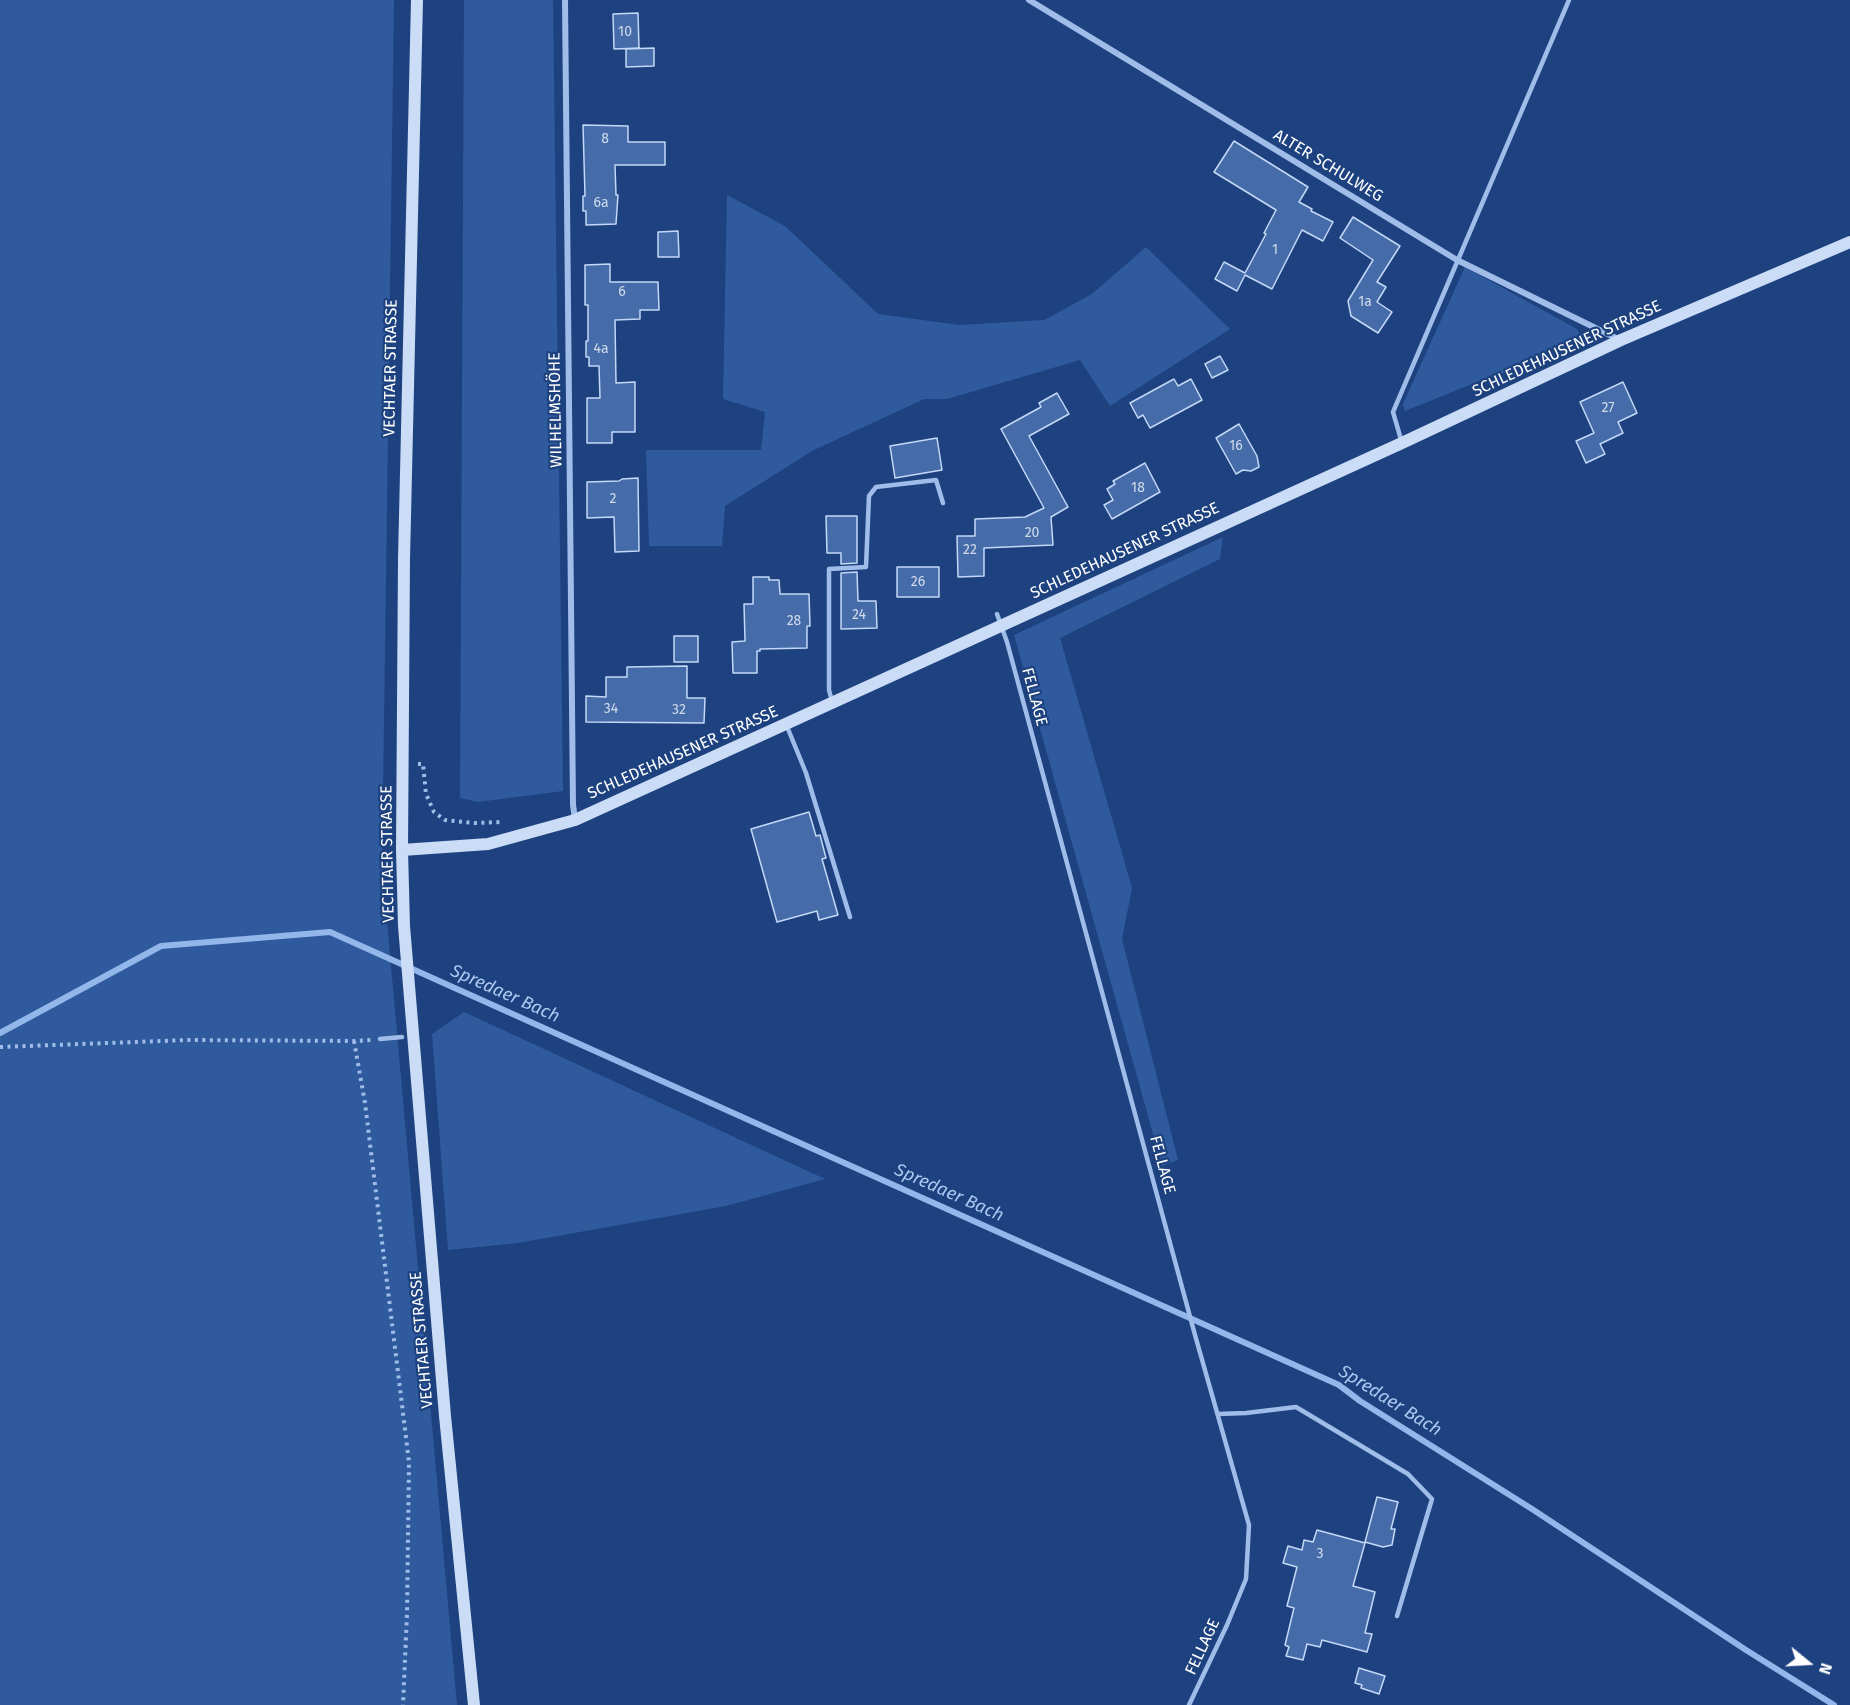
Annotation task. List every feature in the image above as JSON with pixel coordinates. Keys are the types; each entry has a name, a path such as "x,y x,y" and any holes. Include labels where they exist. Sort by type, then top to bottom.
{"main road":[{"name":"VECHTAER STRASSE","path":"417,0 404,560 402,850 411,1006 445,1416 474,1705"},
{"name":"SCHLEDEHAUSENER STRASSE","path":"402,850 488,844 575,820 833,704 999,620 1402,443 1621,340 1850,242"}],"street":[{"name":"WILHELMSHÖHE","path":"565,0 573,804 575,820"},
{"name":"ALTER SCHULWEG","path":"1029,0 1457,260 1621,340"}],"lane":[{"path":"1402,443 1393,412 1569,0"},
{"path":"833,704 829,690 829,569 866,567 869,496 876,487 936,480 943,503"},
{"name":"FELLAGE","path":"999,620 1249,1525 1246,1579 1189,1705"},
{"path":"786,724 806,773 850,917"},
{"path":"380,1039 402,1037"},
{"path":"1218,1414 1296,1407 1407,1474 1432,1499 1397,1616"}],"path":[{"path":"423,764 426,794 434,812 445,820 475,823 504,822"},
{"path":"0,1047 189,1040 354,1041 380,1039"},
{"path":"354,1041 367,1115 409,1462 403,1705"}],"shaded area":[{"path":"0,0 394,0 382,865 457,1705 0,1705"},
{"path":"464,0 553,0 563,791 478,802 460,798"},
{"path":"727,195 785,226 878,314 959,325 1044,320 1092,294 1146,247 1230,329 1110,406 1080,360 947,399 924,399 812,451 725,506 722,546 649,546 646,450 761,450 765,412 723,399"},
{"path":"1465,267 1577,329 1582,340 1520,368 1482,380 1405,411 1403,404"},
{"path":"1223,537 1220,559 1060,638 1132,888 1122,939 1178,1160 1162,1166 1014,635"},
{"path":"464,1012 825,1179 726,1206 518,1243 448,1250 432,1034"}],"building":[{"path":"638,13 639,48 614,49 613,14"},
{"path":"654,48 654,66 626,67 626,49"},
{"path":"583,125 628,126 628,142 665,142 665,165 615,165 616,195 618,195 616,224 586,225 586,211 583,211 583,196 585,196"},
{"path":"1234,141 1308,187 1299,202 1333,222 1323,241 1302,230 1272,289 1245,275 1237,291 1215,279 1224,262 1245,273 1276,210 1214,172"},
{"path":"1353,217 1400,246 1377,282 1386,287 1377,302 1392,312 1378,333 1351,316 1348,301 1373,260 1340,238"},
{"path":"678,231 679,257 658,257 658,232"},
{"path":"610,264 610,282 658,282 659,310 640,310 640,319 615,320 616,383 635,382 635,432 612,432 612,443 587,443 587,398 600,398 599,366 589,366 589,357 586,357 588,305 585,305 585,265"},
{"path":"1220,356 1228,370 1212,378 1205,364"},
{"path":"1174,379 1178,386 1191,379 1202,400 1150,428 1143,415 1138,418 1130,403"},
{"path":"1623,382 1637,413 1618,422 1623,433 1600,444 1605,454 1586,463 1576,441 1594,433 1580,402"},
{"path":"1057,393 1069,414 1029,436 1068,507 1051,517 1053,545 984,548 984,576 958,577 957,536 975,536 975,519 1025,517 1044,508 1001,429 1041,407 1039,403"},
{"path":"1239,424 1257,456 1259,467 1236,474 1216,438"},
{"path":"937,438 942,470 895,478 890,446"},
{"path":"1145,463 1160,492 1112,519 1104,505 1113,500 1107,489 1115,484 1113,481"},
{"path":"638,478 639,551 615,552 614,517 587,518 587,482"},
{"path":"826,516 857,516 857,563 841,564 841,553 827,553"},
{"path":"897,567 939,567 939,597 897,597"},
{"path":"857,572 858,601 876,601 877,628 841,629 841,573"},
{"path":"753,577 769,577 769,580 779,580 780,594 809,594 810,626 807,626 807,648 760,649 757,651 757,673 733,673 732,642 745,641 744,604 753,604"},
{"path":"674,636 698,636 698,662 674,662"},
{"path":"687,666 687,698 705,698 704,723 586,722 586,696 606,697 606,677 627,677 627,667"},
{"path":"809,812 816,836 820,835 826,858 822,859 838,915 819,920 817,911 777,922 751,829"},
{"path":"1377,1497 1398,1502 1391,1529 1395,1529 1392,1545 1383,1547 1365,1542"},
{"path":"1317,1530 1365,1543 1353,1586 1375,1592 1365,1633 1372,1634 1367,1652 1322,1640 1320,1647 1307,1644 1303,1660 1286,1656 1289,1647 1285,1645 1294,1608 1287,1606 1297,1567 1283,1563 1288,1546 1302,1550 1304,1540 1313,1542"},
{"path":"1359,1668 1385,1676 1379,1694 1361,1688 1362,1685 1355,1683"}],"waterway":[{"name":"Spredaer Bach","path":"0,1033 161,946 330,932 1339,1385 1360,1401 1532,1509 1834,1705"}]}
